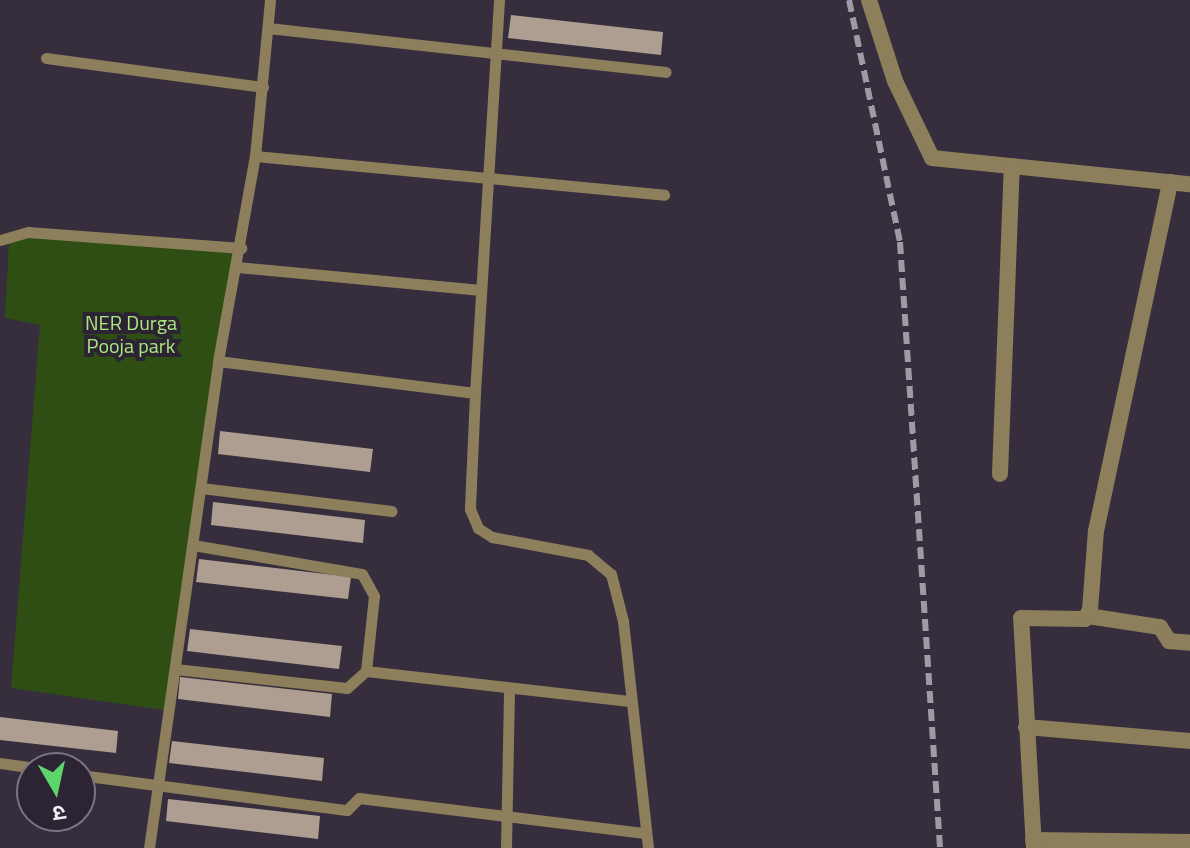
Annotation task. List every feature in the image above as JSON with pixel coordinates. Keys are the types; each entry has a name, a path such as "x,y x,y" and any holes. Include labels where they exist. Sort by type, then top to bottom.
{"street":[{"path":"869,0 895,81 932,158 1190,184"},
{"path":"1000,474 1012,166"},
{"path":"1088,616 1096,531 1170,182"},
{"path":"1190,643 1169,641 1160,627 1088,616 1021,618 1033,844 1190,842"},
{"path":"1026,727 1190,741"}],"lane":[{"path":"149,848 218,361 241,248 255,156 270,0"},
{"path":"499,0 470,509 478,528 492,537 588,555 611,574 623,621 648,848"},
{"path":"268,28 495,56 666,72"},
{"path":"46,58 263,87"},
{"path":"255,156 664,195"},
{"path":"0,240 28,232 241,248"},
{"path":"237,267 481,290"},
{"path":"218,361 475,393"},
{"path":"201,488 392,511"},
{"path":"175,669 347,688 366,671 374,596 362,574 193,545"},
{"path":"366,671 631,701"},
{"path":"506,848 510,818 509,688"},
{"path":"96,777 347,810 359,798 645,833"}],"green space":[{"name":"NER Durga Pooja park","path":"28,232 240,252 164,710 11,688 40,325 5,318 9,242"}],"building":[{"path":"511,15 663,32 661,55 508,38"},
{"path":"220,431 373,449 370,472 218,454"},
{"path":"213,502 365,520 363,543 211,525"},
{"path":"199,559 351,577 348,599 196,582"},
{"path":"190,629 342,646 339,669 187,651"},
{"path":"180,677 332,694 330,717 178,699"},
{"path":"0,717 118,731 116,753 0,740"},
{"path":"172,741 324,758 322,781 169,763"},
{"path":"168,799 320,816 318,839 166,821"}],"railway":[{"path":"849,0 900,242 940,848"}]}
